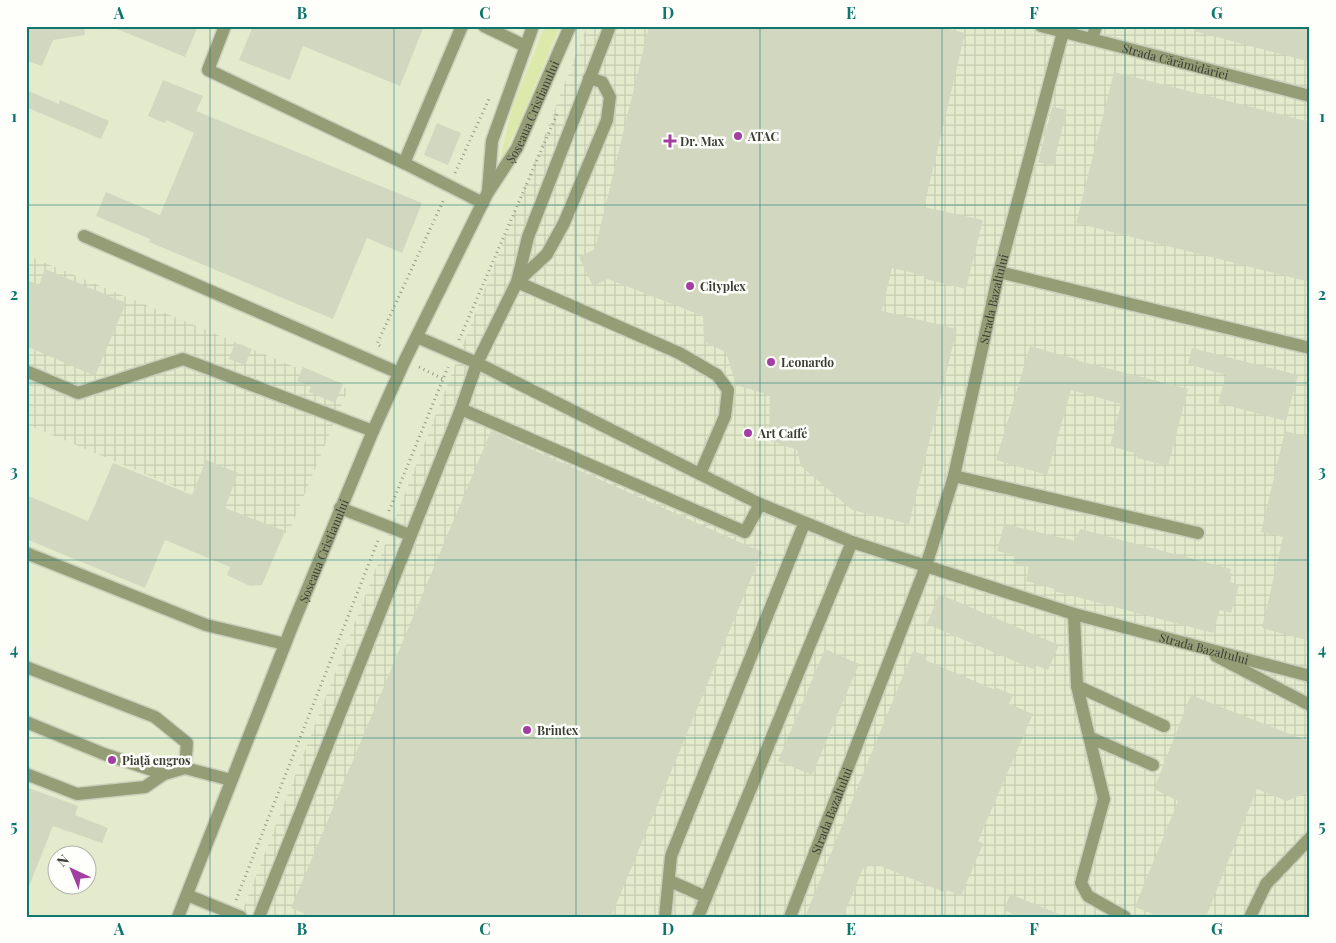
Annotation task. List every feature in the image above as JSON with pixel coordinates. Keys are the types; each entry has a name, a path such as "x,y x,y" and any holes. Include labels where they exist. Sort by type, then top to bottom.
{"street":[{"path":"225,26 208,70 449,186 485,199"},
{"path":"404,163 462,26"},
{"path":"484,26 525,46"},
{"name":"Șoseaua Cristianului","path":"485,199 492,141 533,26"},
{"name":"Șoseaua Cristianului","path":"178,917 285,644 373,431 405,360 485,199 517,148 570,26"},
{"path":"259,917 461,409 477,363 517,282 528,237 610,26"},
{"name":"Strada Cărămidăriei","path":"1041,26 1310,96"},
{"path":"1092,39 1096,26"},
{"name":"Strada Bazaltului","path":"790,917 926,566 954,476 999,272 1063,32"},
{"path":"517,282 547,254 556,238 607,120 610,97 602,82 589,78"},
{"path":"84,236 399,373"},
{"path":"999,272 1310,348"},
{"path":"517,282 679,353 717,375 728,390 726,416 700,474"},
{"name":"Strada Bazaltului","path":"417,337 477,363 804,524 852,542 1074,614 1310,676"},
{"path":"26,371 78,393 183,359 373,431"},
{"path":"461,409 745,532 760,504"},
{"path":"954,476 1198,533"},
{"path":"340,508 410,535"},
{"path":"665,917 671,856 804,524"},
{"path":"698,917 852,542"},
{"path":"26,553 206,625 285,644"},
{"path":"1074,614 1077,686 1091,738 1104,799 1081,883 1088,896 1125,917"},
{"path":"1196,646 1310,706"},
{"path":"26,667 155,718 187,743 184,768"},
{"path":"1077,686 1164,726"},
{"path":"26,722 104,754 164,774"},
{"path":"1091,738 1153,765"},
{"path":"26,774 77,794 145,787 164,774 184,768 231,780"},
{"path":"1250,917 1266,884 1310,838"},
{"path":"670,881 706,897"},
{"path":"187,895 236,915"}],"path":[{"path":"442,379 377,344 492,92"},
{"path":"236,915 384,525 442,379 560,106"}],"shaded area":[{"path":"26,26 587,26 240,917 26,917"},
{"path":"587,26 1310,26 1310,917 240,917"},
{"path":"26,255 348,389 288,534 26,424"}],"green space":[{"path":"545,26 560,26 518,126 499,165 512,108"}],"building":[{"path":"26,26 84,26 85,35 53,40 42,66 26,60"},
{"path":"110,26 198,26 185,57"},
{"path":"253,26 424,26 400,86 303,46 290,80 239,60"},
{"path":"649,26 937,26 965,33 924,207 983,220 966,289 926,279 926,276 892,268 882,311 957,329 909,524 852,510 801,466 797,450 769,440 770,395 736,385 726,352 704,342 703,316 608,279 593,286 579,257 595,249"},
{"path":"1195,26 1310,26 1310,62 1194,31"},
{"path":"1114,72 1310,122 1310,282 1076,223"},
{"path":"163,80 203,96 196,111 422,203 402,253 367,238 333,319 149,242 150,239 96,216 106,192 160,215 194,133 166,120 165,123 148,116"},
{"path":"26,90 59,104 60,100 109,121 101,139 26,107"},
{"path":"1052,107 1067,110 1053,166 1038,162"},
{"path":"437,123 461,133 448,165 424,155"},
{"path":"45,269 126,303 95,376 26,346 26,280 39,285"},
{"path":"235,343 252,349 245,365 229,359"},
{"path":"1030,346 1079,361 1188,389 1168,466 1137,458 1138,454 1110,446 1121,404 1071,390 1047,475 996,460"},
{"path":"1192,348 1298,375 1286,421 1218,403 1226,375 1188,364"},
{"path":"303,367 343,384 335,403 309,392 311,387 297,381"},
{"name":"Brintex","path":"491,431 762,552 611,917 314,917 291,908"},
{"path":"1285,431 1310,437 1310,641 1262,628 1283,537 1261,532"},
{"path":"206,460 238,473 225,508 285,531 262,585 250,586 227,575 230,567 165,540 145,588 26,539 26,495 88,521 113,463 192,495"},
{"path":"1004,524 1075,541 1080,529 1231,569 1230,582 1239,585 1231,613 1220,610 1213,633 1054,591 1055,589 1026,581 1029,567 1013,563 1015,555 997,551"},
{"path":"939,594 1059,645 1048,670 1035,665 1033,669 927,624"},
{"path":"825,649 859,664 812,775 778,761"},
{"path":"913,651 927,656 925,660 993,689 995,687 1013,695 1009,704 1033,714 978,841 983,844 961,896 947,890 946,893 876,864 875,867 868,865 866,870 863,868 843,917 805,917"},
{"path":"1191,695 1310,742 1310,791 1287,801 1257,789 1206,917 1161,917 1135,907 1178,801 1154,789"},
{"path":"26,787 78,806 75,815 108,828 102,843 53,826 27,891"},
{"path":"1010,894 1064,917 1020,917 1004,910"}],"place":[{"name":"ATAC","path":"738,136"},
{"name":"Dr. Max","path":"670,141"},
{"name":"Cityplex","path":"690,286"},
{"name":"Leonardo","path":"771,362"},
{"name":"Art Caffé","path":"748,433"},
{"name":"Brintex","path":"527,730"},
{"name":"Piață engros","path":"112,760"}]}
